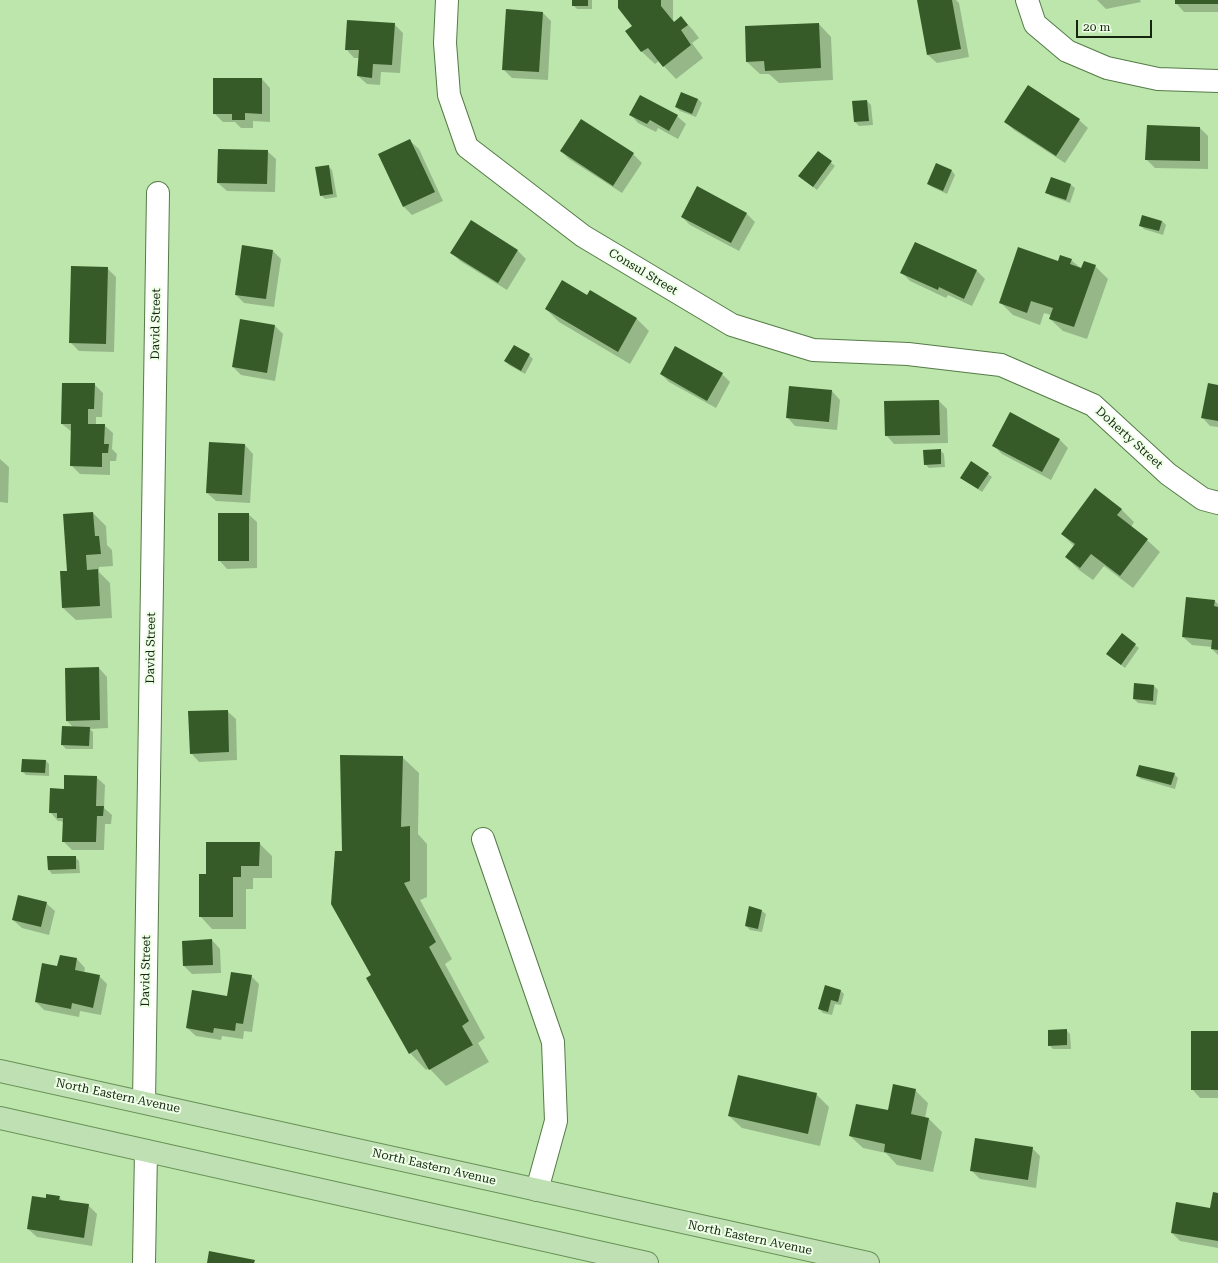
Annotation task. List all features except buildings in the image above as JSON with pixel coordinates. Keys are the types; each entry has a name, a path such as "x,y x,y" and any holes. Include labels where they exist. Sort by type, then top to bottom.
{"main road":[{"name":"North Eastern Avenue","path":"0,1070 868,1263"},
{"path":"0,1118 647,1263"}],"street":[{"name":"Consul Street","path":"447,0 445,42 449,95 467,147 583,236 732,326 813,350 908,354 991,364"},
{"path":"1027,0 1035,24 1067,51 1107,68 1158,79 1218,81"},
{"name":"David Street","path":"144,1102 158,193"},
{"name":"Doherty Street","path":"991,364 1001,365 1093,406 1168,474 1203,499 1218,503"},
{"path":"482,839 553,1042 556,1121 537,1190"},
{"path":"144,1263 146,1151"}]}
